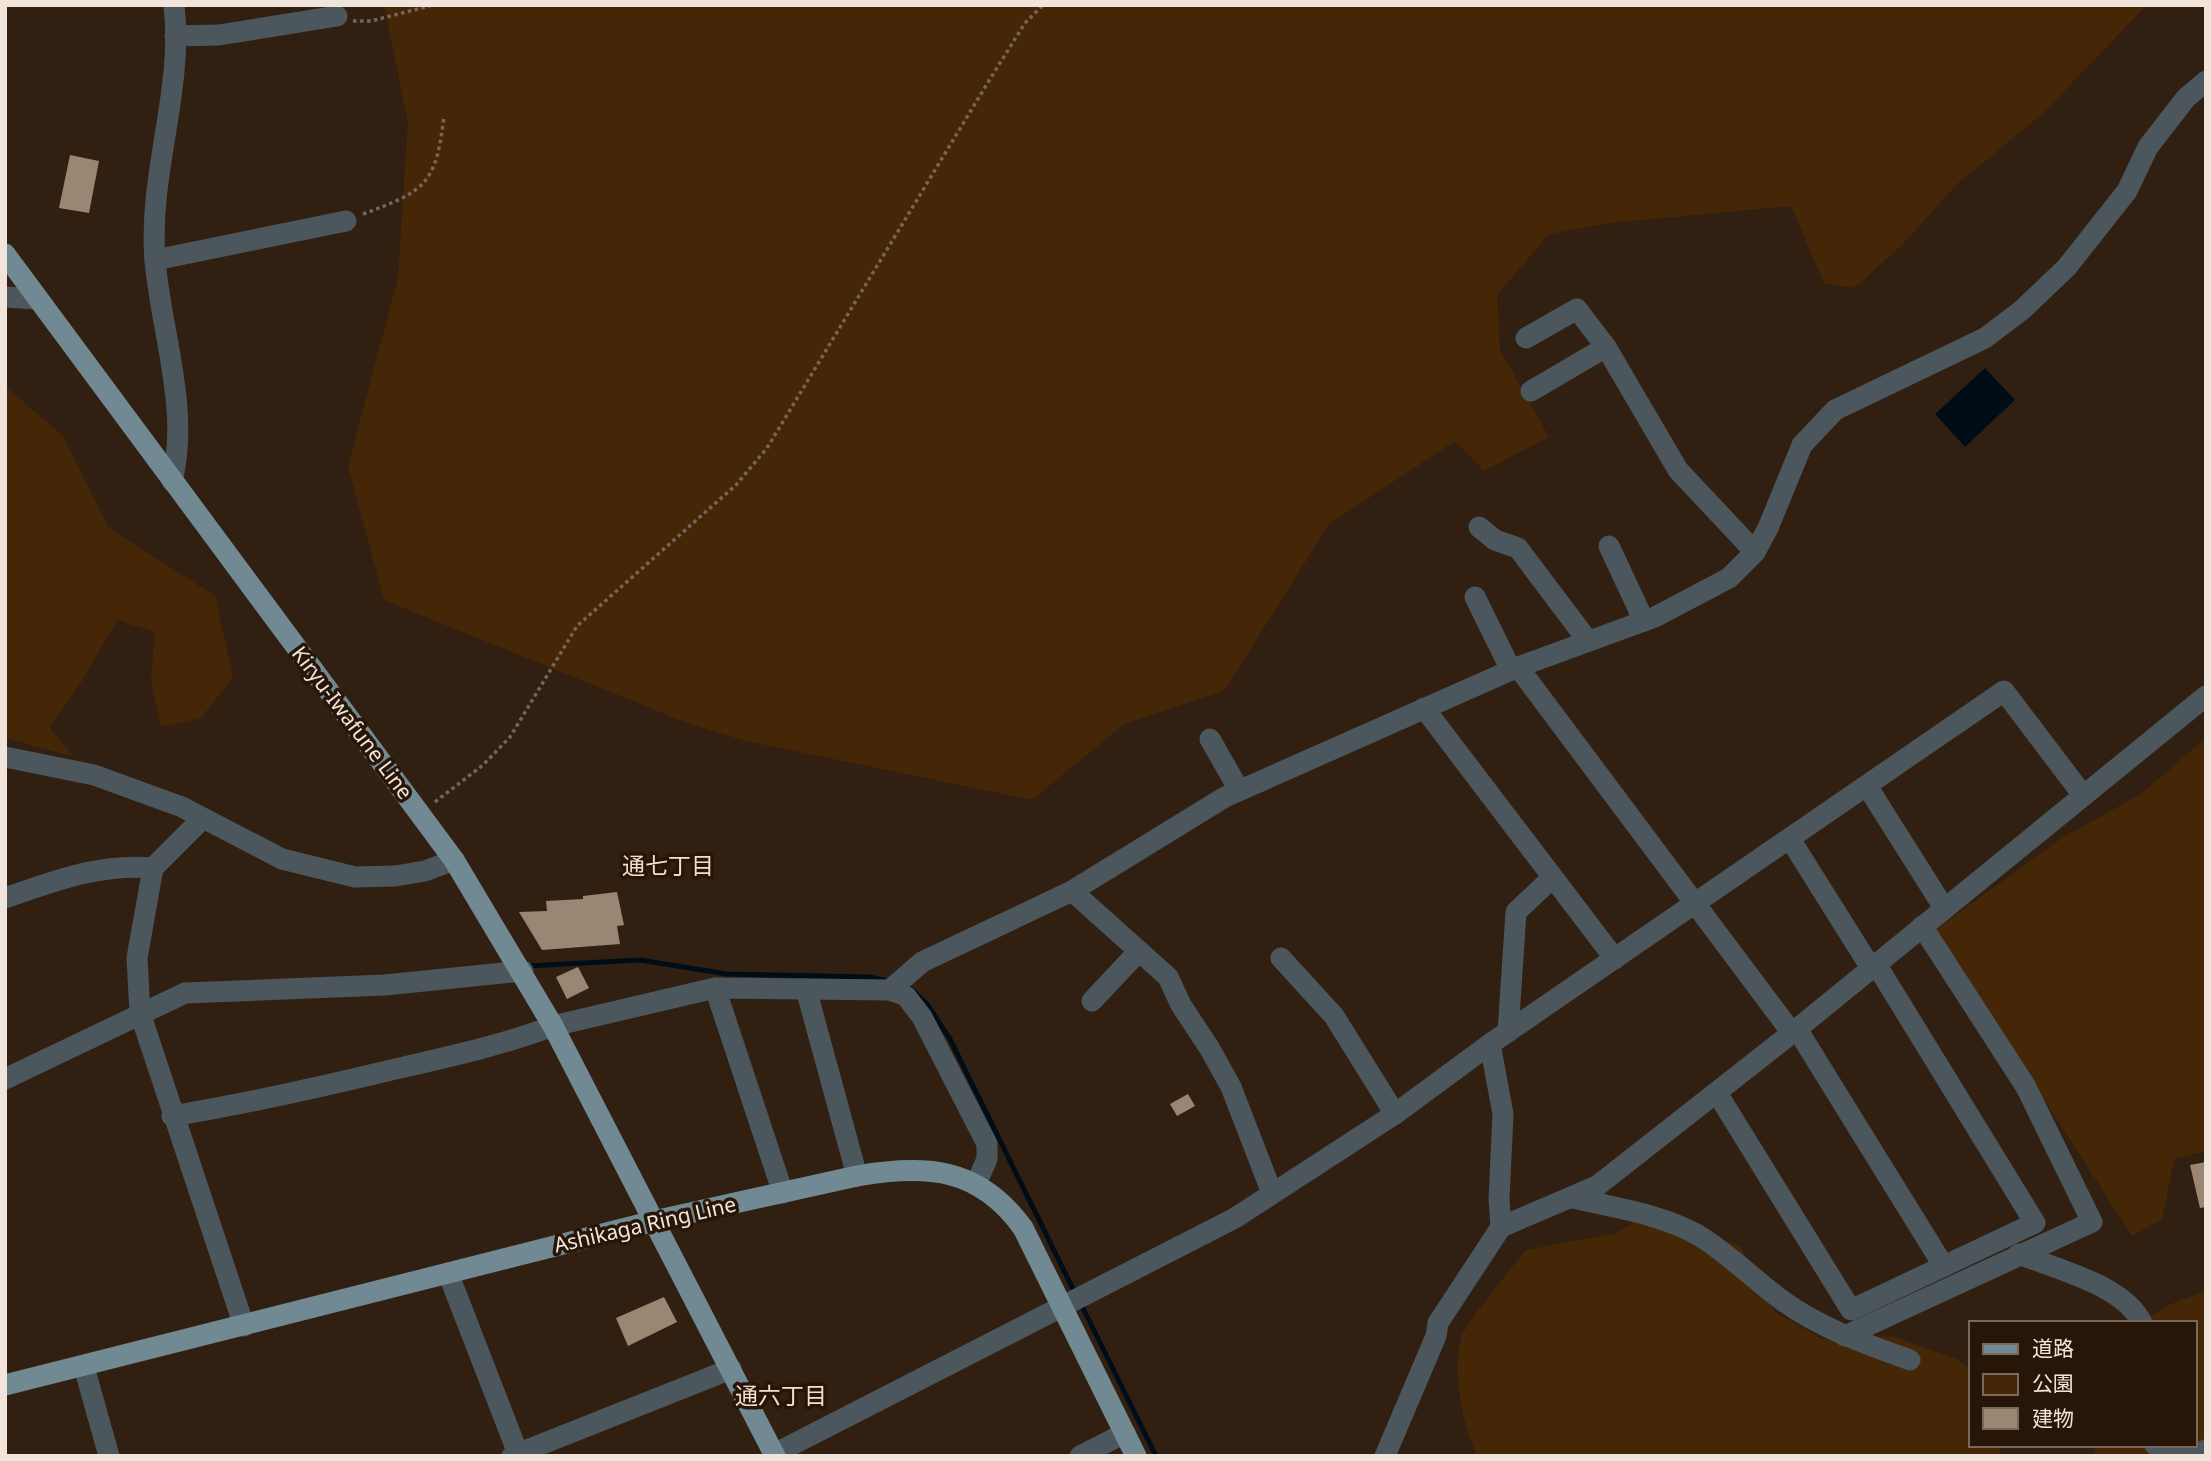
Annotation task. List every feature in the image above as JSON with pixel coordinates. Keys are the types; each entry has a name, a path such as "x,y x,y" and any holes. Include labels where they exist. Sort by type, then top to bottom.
{"main road":[{"name":"Kiryu-Iwafune Line","path":"5,254 454,860 523,971 553,1026 775,1455"},
{"name":"Ashikaga Ring Line","path":"5,1385 654,1221 891,1170 929,1170 976,1184 1005,1205 1023,1228 1136,1456"}],"street":[{"path":"172,481 180,442 155,260 154,206 172,86 174,5"},
{"path":"174,36 219,35 337,16"},
{"path":"890,990 922,962 1072,891 1239,790 1514,668 1644,621 1729,578 1755,552 1768,528 1802,445 1835,410 1985,338 2022,310 2067,267 2127,191 2148,147 2186,98 2206,81"},
{"path":"155,260 346,220"},
{"path":"5,297 38,299"},
{"path":"1525,338 1577,309 1606,347 1678,470 1755,552"},
{"path":"1531,391 1606,347"},
{"path":"1479,527 1495,540 1518,548 1588,641"},
{"path":"1609,546 1644,621"},
{"path":"1475,597 1514,668 1794,1031 1943,1265"},
{"path":"775,1455 1063,1304 1236,1218 1395,1114 1499,1038 2004,691 2082,794"},
{"path":"1385,1456 1436,1336 1438,1323 1501,1227 1597,1186 1717,1093 2206,696"},
{"path":"1424,708 1615,959"},
{"path":"1210,738 1239,790"},
{"path":"5,757 94,775 182,807 282,859 355,877 395,876 425,871 454,860"},
{"path":"1867,786 1944,908"},
{"path":"202,819 153,868 137,958 140,1013 172,1116 244,1325"},
{"path":"1717,1093 1852,1310 2035,1223 1790,839"},
{"path":"5,898 79,873 123,865 153,868"},
{"path":"1501,1227 1499,1199 1503,1115 1499,1038 1516,912 1552,878"},
{"path":"1072,891 1168,977 1181,1005 1231,1087 1272,1193"},
{"path":"1845,1336 2092,1222 2026,1087 1922,926"},
{"path":"1092,1001 1139,951"},
{"path":"1281,958 1334,1016 1395,1114"},
{"path":"5,1079 185,993 385,985 523,971"},
{"path":"172,1116 244,1104 414,1065 528,1036 553,1026 715,988 890,990 906,996 922,1017 987,1143 984,1170 976,1184"},
{"path":"715,988 783,1193"},
{"path":"806,989 857,1177"},
{"path":"1574,1198 1649,1216 1697,1235 1785,1302 1845,1336 1910,1360"},
{"path":"2020,1254 2117,1294 2137,1313 2141,1321"},
{"path":"448,1273 516,1455 731,1369"},
{"path":"84,1367 109,1456"},
{"path":"1080,1456 1125,1433"},
{"path":"2156,1447 2189,1456 2206,1450"}],"path":[{"path":"337,16 371,21 433,5"},
{"path":"420,814 483,765 510,737 577,626 736,485 767,448 990,79 1026,23 1043,5"},
{"path":"346,220 406,198 419,189 435,167 440,154 444,116"}],"green space":[{"path":"384,5 2147,5 2042,114 1956,185 1903,244 1854,288 1824,283 1791,206 1611,223 1549,234 1497,295 1500,350 1549,437 1484,471 1455,441 1329,524 1225,690 1124,724 1032,800 746,741 687,723 384,600 348,466 398,278 408,123"},
{"path":"5,386 63,436 109,528 215,596 233,677 201,718 161,727 151,681 155,632 117,620 80,684 49,727 74,757 5,738"},
{"path":"2206,738 2206,1151 2174,1159 2162,1219 2132,1236 1935,930 2062,838 2141,794"},
{"path":"1645,1216 1740,1246 1775,1312 1822,1339 1892,1336 1957,1359 1969,1369 1969,1447 1999,1447 2001,1456 1477,1456 1463,1413 1458,1383 1458,1353 1464,1331 1526,1250 1616,1233"},
{"path":"2206,1291 2206,1456 2093,1456 2096,1447 2197,1447 2197,1321 2143,1321 2171,1304"}],"shaded area":[{"path":"1985,368 2015,400 1965,447 1935,414"}],"building":[{"path":"70,155 99,161 89,213 59,208"},
{"path":"617,892 624,925 617,926 620,944 542,950 519,912 547,911 546,901 583,899 583,896"},
{"path":"578,967 589,988 567,999 556,977"},
{"path":"1188,1094 1195,1106 1177,1116 1170,1104"},
{"path":"2206,1162 2206,1207 2200,1208 2190,1165"},
{"path":"664,1297 677,1322 628,1346 616,1318"}],"waterway":[{"path":"527,966 640,960 727,974 870,977 887,981"},
{"path":"906,984 927,1004 950,1039 1075,1293"},
{"path":"1080,1302 1156,1456"}],"district":[{"name":"通七丁目","path":"668,866"},
{"name":"通六丁目","path":"781,1396"}]}
